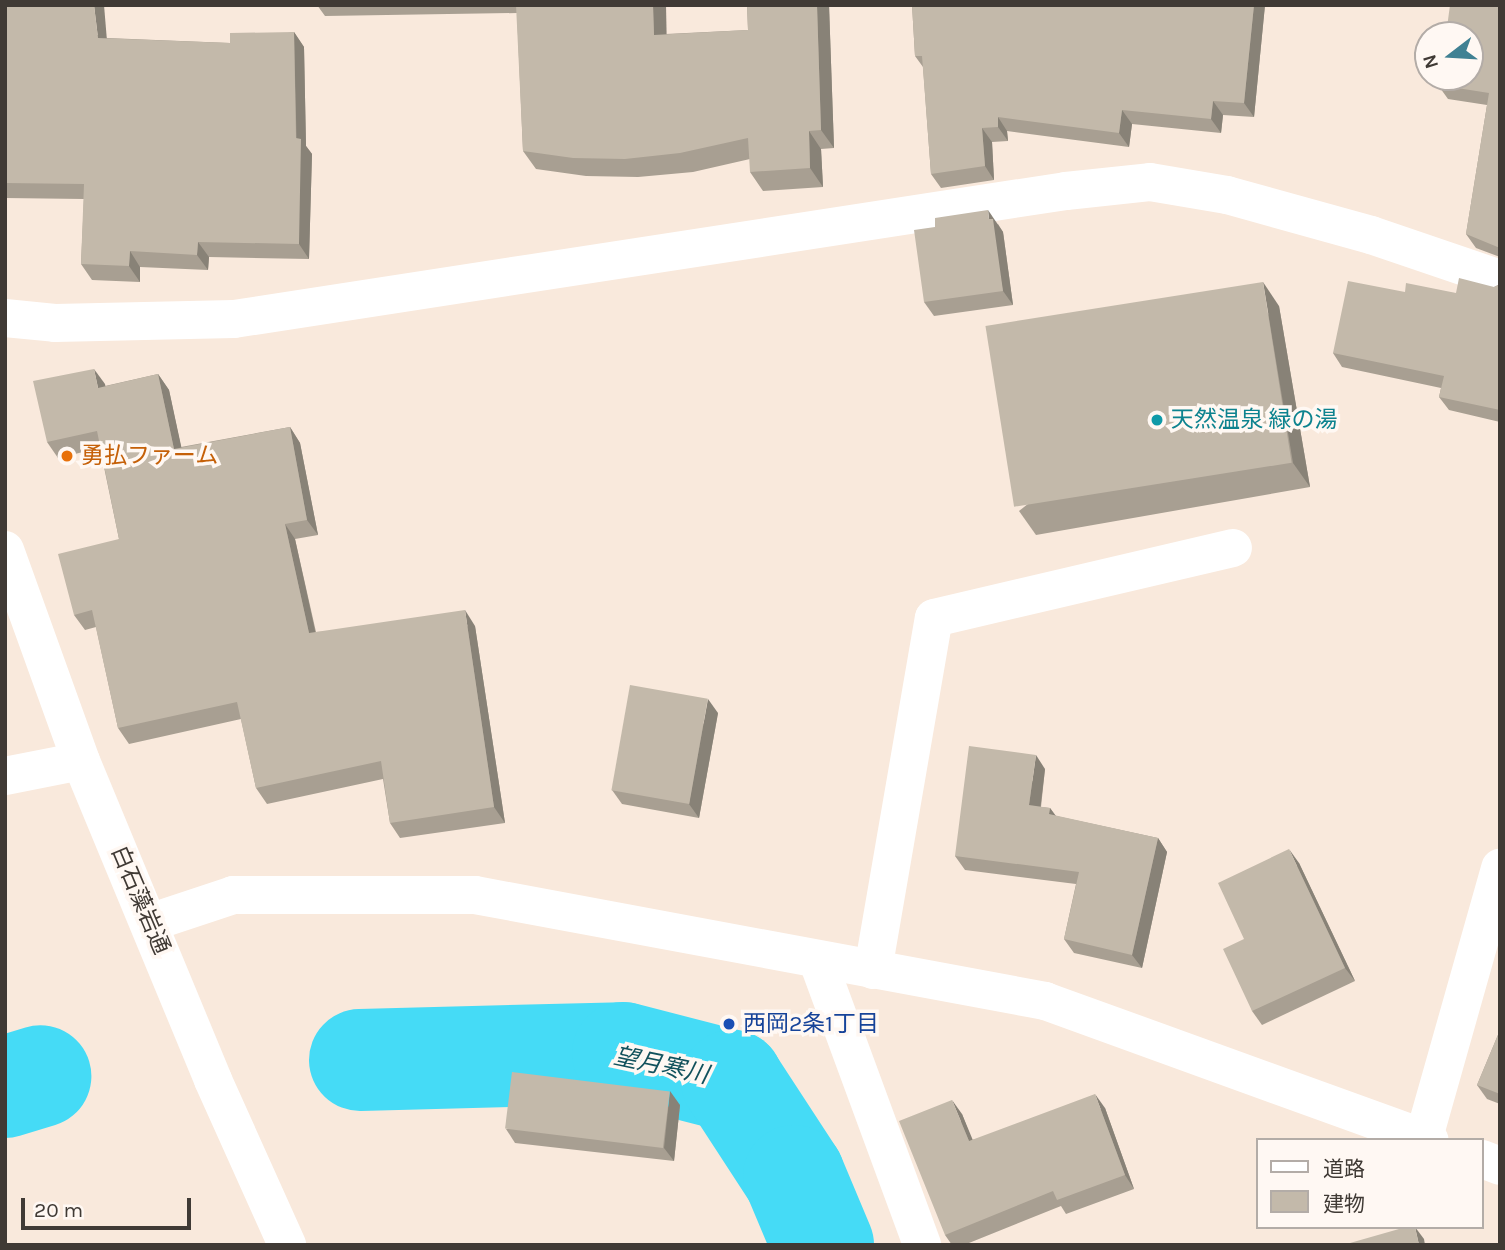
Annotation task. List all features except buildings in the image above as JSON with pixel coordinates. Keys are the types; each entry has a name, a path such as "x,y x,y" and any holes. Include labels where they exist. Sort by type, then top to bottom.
{"street":[{"path":"5,318 55,323 234,319 1066,191 1150,182 1227,195 1358,231 1500,279"},
{"path":"873,970 934,618 1233,548"},
{"name":"白石藻岩通","path":"5,550 81,761 213,1080 287,1245"},
{"path":"5,776 81,761"},
{"path":"1427,1138 1500,868"},
{"path":"149,923 233,895 475,895 1045,1001 1424,1138"},
{"path":"817,959 922,1245"}],"waterway":[{"name":"望月寒川","path":"360,1060 623,1053 732,1081 794,1176 823,1245"},
{"name":"望月寒川","path":"5,1087 40,1076"}],"place":[{"name":"天然温泉 緑の湯","path":"1157,420"},
{"name":"勇払ファーム","path":"67,456"},
{"name":"西岡2条1丁目","path":"729,1024"}]}
